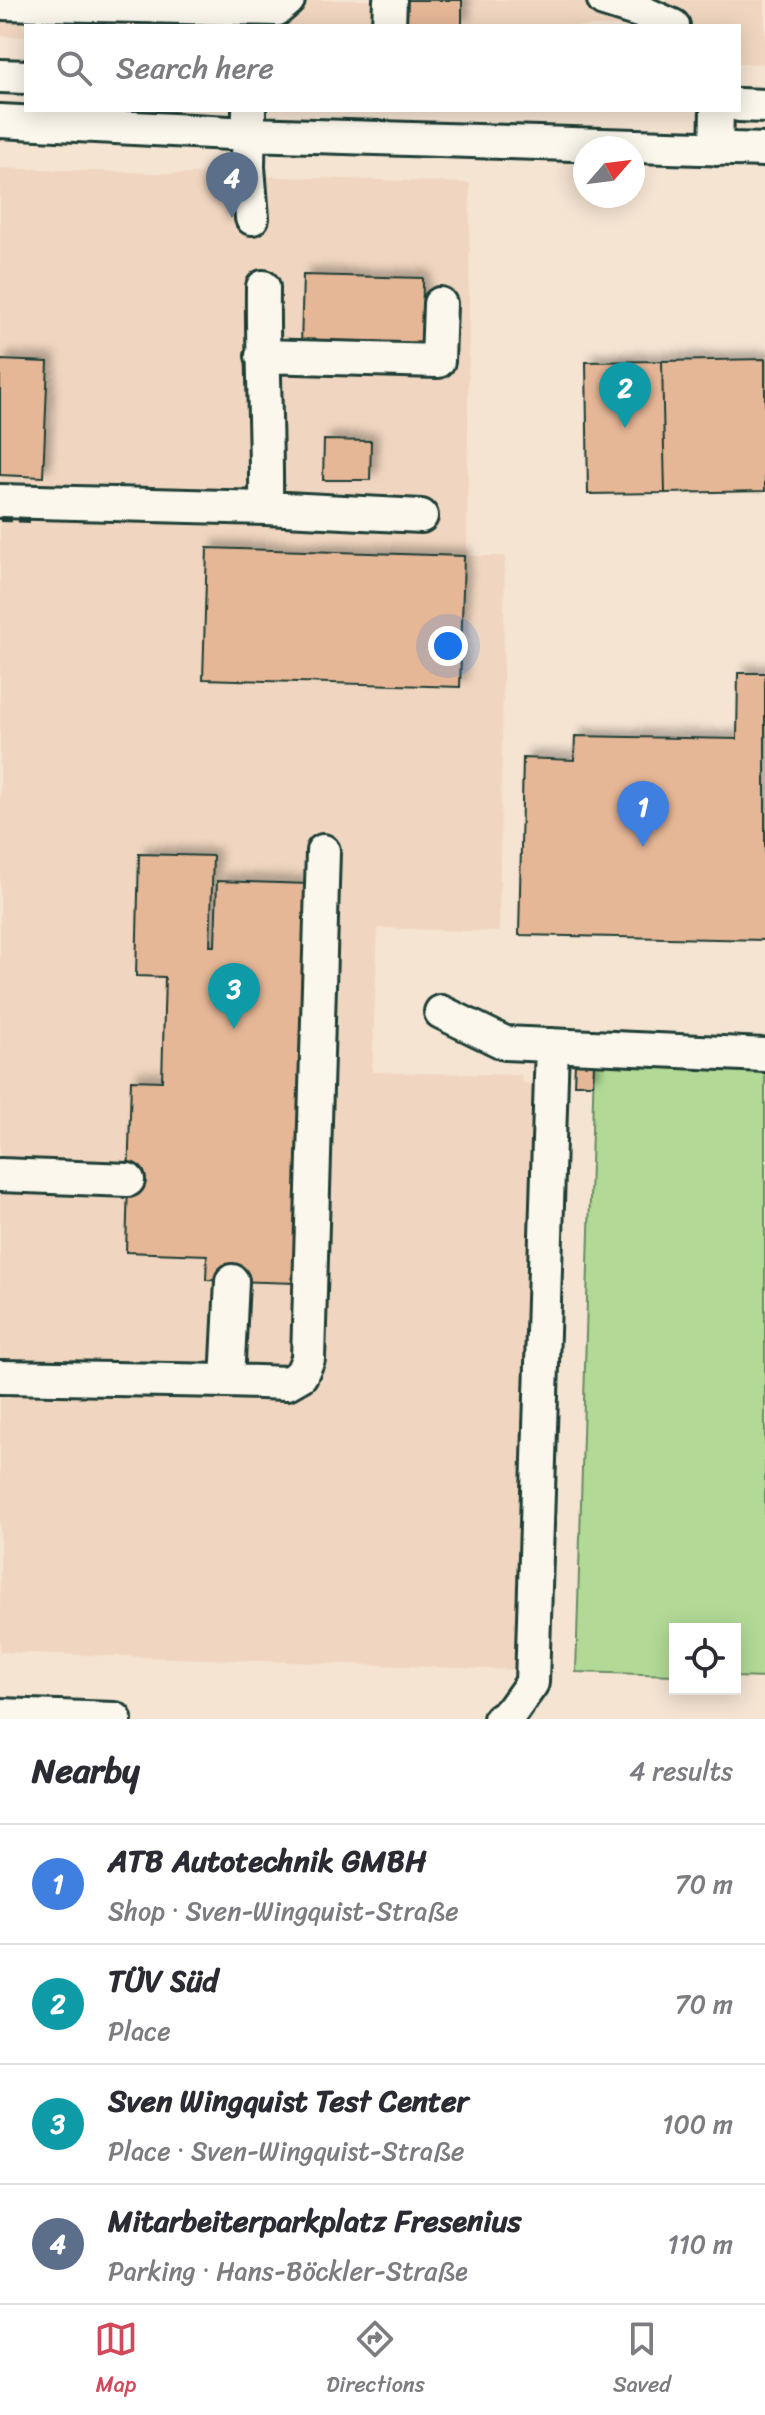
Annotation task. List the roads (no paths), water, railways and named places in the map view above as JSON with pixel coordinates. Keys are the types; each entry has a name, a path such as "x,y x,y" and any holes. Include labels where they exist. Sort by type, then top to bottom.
{"street":[{"path":"0,3 277,9 288,0"},
{"path":"389,24 390,0"},
{"path":"604,0 669,24"},
{"path":"0,76 24,77"},
{"path":"741,105 765,106"},
{"path":"716,149 717,112"},
{"path":"0,121 387,124 765,150"},
{"path":"249,122 248,167 252,218"},
{"path":"263,287 266,508"},
{"path":"262,356 438,361 440,304"},
{"path":"0,501 266,508 421,516"},
{"path":"0,1377 287,1383 301,1375 308,1359 323,851"},
{"path":"441,1012 505,1043 765,1055"},
{"path":"500,1719 512,1711 532,1683 552,1045"},
{"path":"0,1175 128,1180"},
{"path":"227,1381 232,1281"},
{"path":"0,1715 115,1719"}],"railway":[{"path":"0,519 34,520"}],"place":[{"name":"Mitarbeiterparkplatz Fresenius","path":"232,218"},
{"name":"TÜV Süd","path":"625,428"},
{"name":"ATB Autotechnik GMBH","path":"643,847"},
{"name":"Sven Wingquist Test Center","path":"234,1029"}]}
